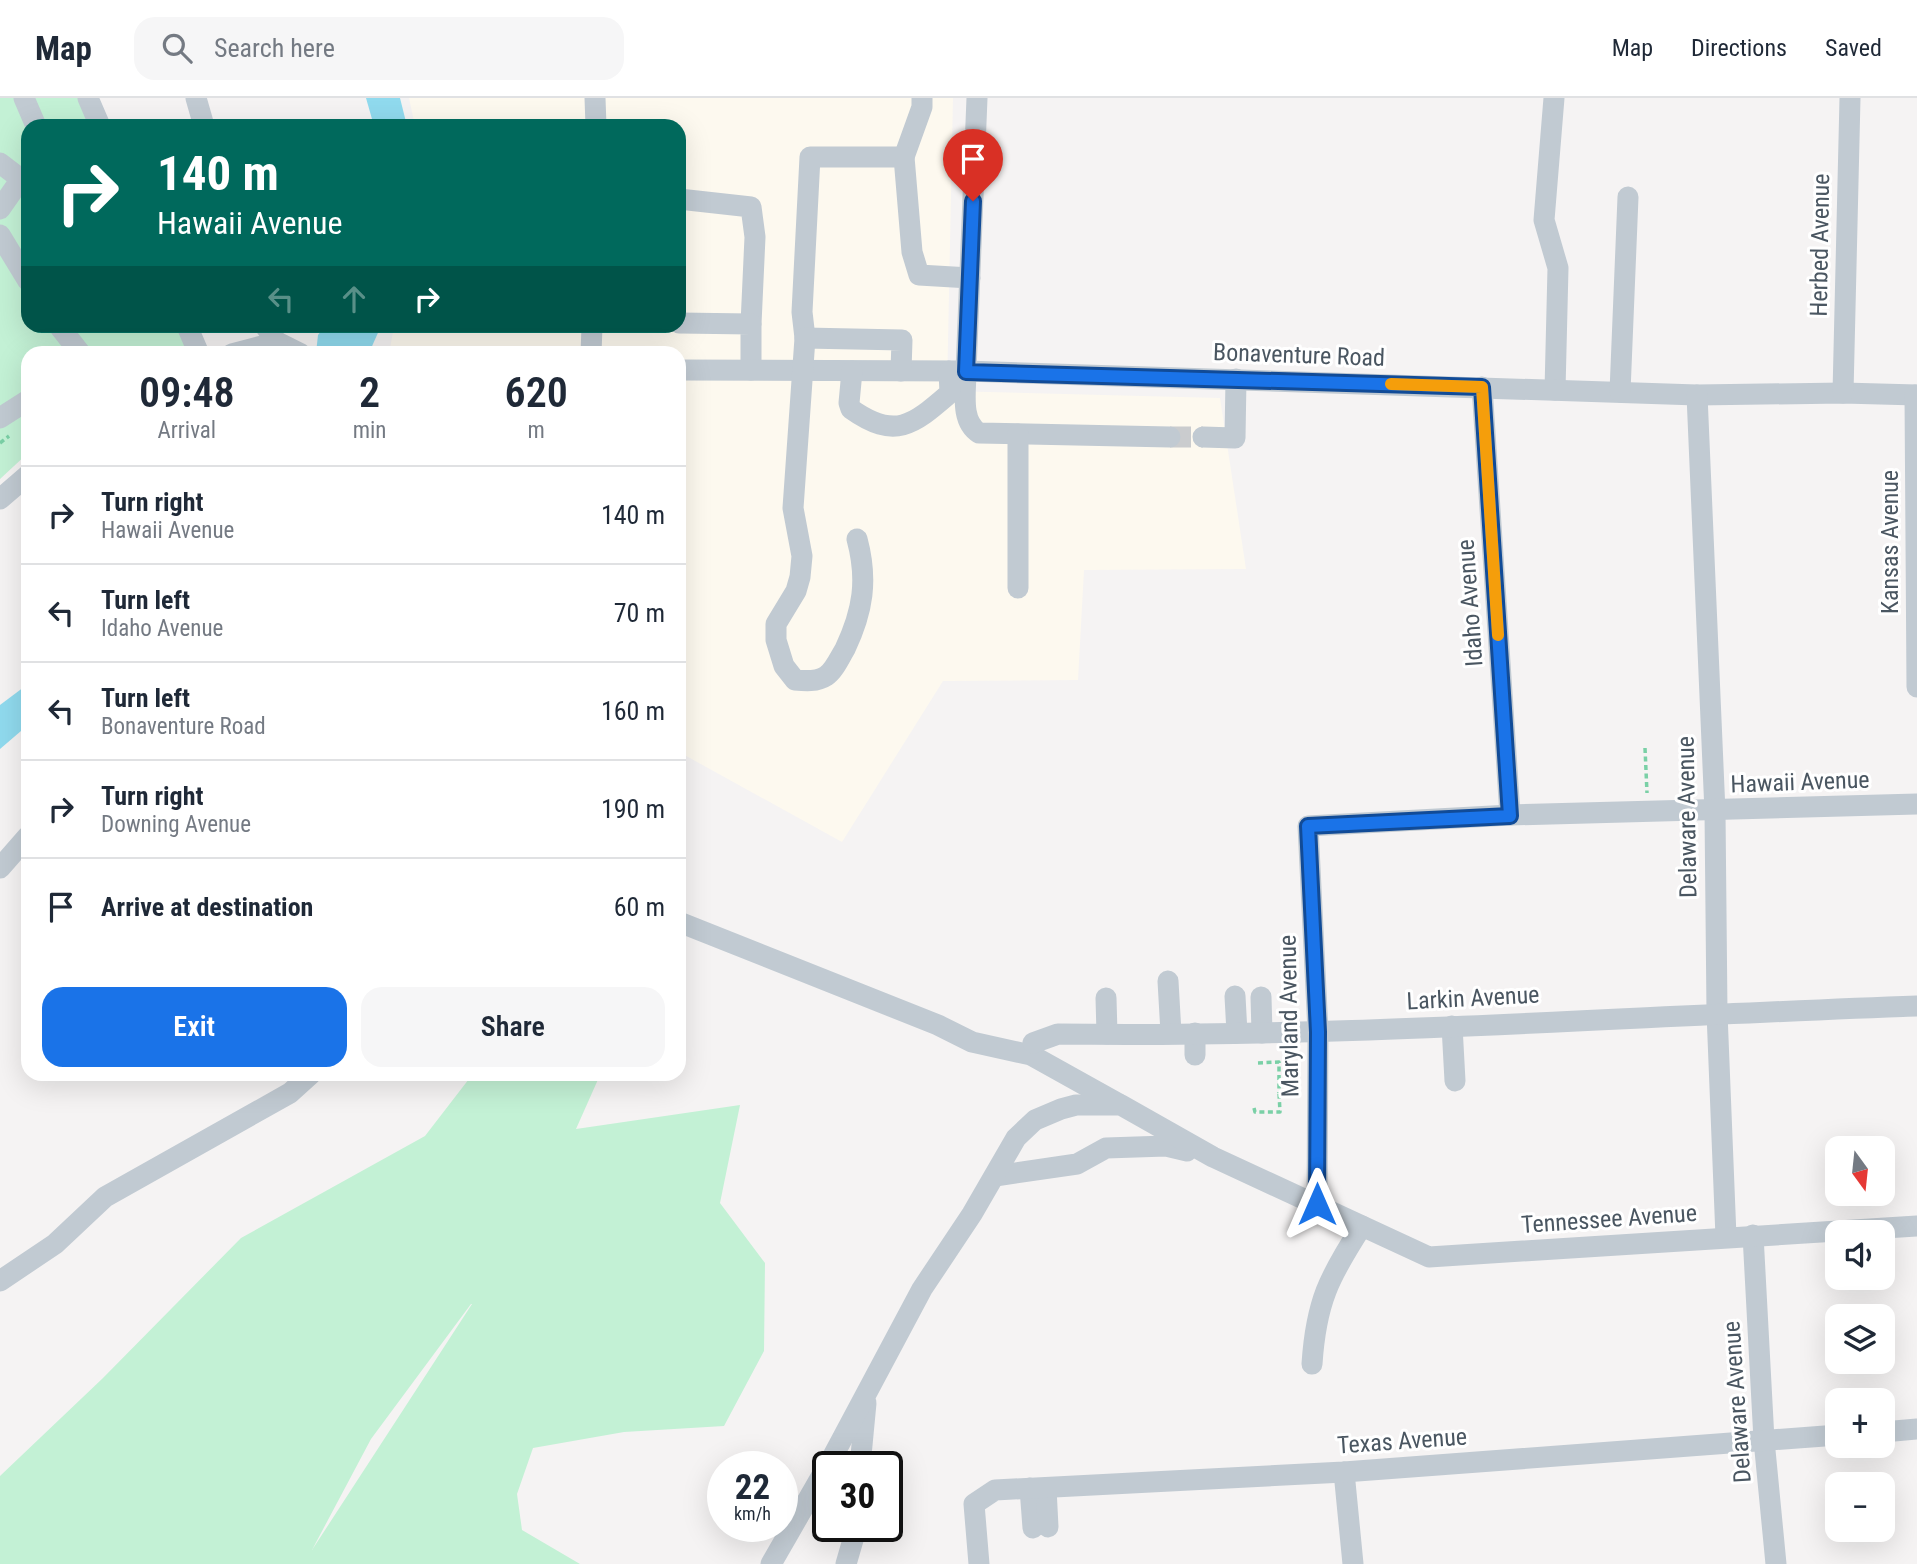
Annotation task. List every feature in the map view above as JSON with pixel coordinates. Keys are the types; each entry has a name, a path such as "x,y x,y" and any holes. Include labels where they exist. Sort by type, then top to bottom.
{"street":[{"path":"24,98 33,119"},
{"path":"88,98 97,119"},
{"path":"196,98 198,119"},
{"path":"595,98 596,119"},
{"path":"922,98 922,107 904,157 912,252 919,275 970,278"},
{"path":"852,371 849,403 851,409 879,425 912,424 950,393 958,371 970,278 977,98"},
{"path":"1554,98 1544,220 1558,268 1555,390"},
{"name":"Herbed Avenue","path":"1843,393 1850,98"},
{"path":"857,538 863,559 860,613 849,640 827,676 806,681 795,680 784,666 776,640 776,624 796,591 802,556 793,508 804,370 805,338 802,313 810,157 904,157"},
{"path":"0,163 21,179"},
{"path":"0,209 21,184"},
{"path":"1620,392 1628,197"},
{"path":"686,200 751,207 755,237 751,370"},
{"path":"0,235 21,270"},
{"path":"686,323 751,324"},
{"path":"248,346 271,334 289,346"},
{"path":"805,338 902,340 901,371"},
{"name":"Bonaventure Road","path":"686,370 958,371 1698,395 1916,395"},
{"path":"958,371 967,417 971,428 979,433 1170,437"},
{"path":"1203,437 1235,438 1236,379"},
{"name":"Idaho Avenue","path":"1482,387 1510,816"},
{"name":"Delaware Avenue","path":"1698,395 1715,812 1717,1013 1726,1237"},
{"name":"Kansas Avenue","path":"1916,395 1917,687"},
{"path":"0,418 21,404"},
{"path":"1018,434 1018,588"},
{"path":"0,499 21,481"},
{"name":"Hawaii Avenue","path":"1308,826 1510,816 1917,804"},
{"name":"Maryland Avenue","path":"1308,826 1318,1032 1317,1204"},
{"path":"0,868 21,844"},
{"path":"686,925 938,1025 972,1042 1031,1055 1213,1157"},
{"path":"1168,981 1171,1033"},
{"path":"1235,996 1237,1033"},
{"path":"1261,997 1262,1032"},
{"path":"1106,998 1107,1034"},
{"name":"Larkin Avenue","path":"1033,1043 1058,1034 1318,1032 1917,1006"},
{"path":"1452,1026 1455,1081"},
{"path":"1195,1033 1195,1055"},
{"path":"0,1280 55,1244 105,1196 290,1093 303,1081"},
{"path":"771,1564 922,1289 995,1177 1016,1138 1035,1119 1076,1105 1121,1105"},
{"path":"995,1177 1077,1164 1106,1147 1166,1146 1213,1157"},
{"name":"Tennessee Avenue","path":"1213,1157 1429,1257 1917,1226"},
{"path":"1312,1364 1315,1327 1321,1299 1339,1261 1362,1226"},
{"name":"Delaware Avenue","path":"1753,1236 1764,1440 1776,1564"},
{"path":"861,1451 866,1394"},
{"path":"1895,1431 1917,1429"},
{"name":"Texas Avenue","path":"979,1564 974,1504 995,1490 1345,1472 1825,1436"},
{"path":"1345,1472 1353,1564"},
{"path":"1038,1488 1040,1527"},
{"path":"846,1564 852,1542"}],"path":[{"path":"1645,748 1647,813"},
{"path":"1254,1108 1255,1112 1280,1112 1279,1062 1258,1063"},
{"path":"1279,1093 1317,1091"}],"shaded area":[{"path":"409,98 953,98 947,391 1220,398 1246,569 1084,570 1078,680 943,681 842,842 686,756 686,346 390,346 393,333 686,333 686,119 414,119"}],"green space":[{"path":"0,98 95,98 103,119 21,119 21,333 186,333 190,344 21,346 21,460 0,479"},
{"path":"467,1081 597,1081 576,1129 740,1105 720,1203 765,1263 764,1351 724,1426 624,1432 533,1448 517,1494 522,1530 580,1564 0,1564 0,1476 103,1378 241,1238 425,1136","holes":["472,1304 312,1550 371,1439"]}],"water":[{"path":"366,98 400,98 405,119 372,119"},
{"path":"378,333 372,346 317,346 318,335"},
{"path":"21,689 21,731 0,749 0,705"}],"tunnel":[{"path":"1170,437 1203,437"}],"slow traffic":[{"path":"1391,384 1482,387 1498,635"}],"route":[{"path":"973,201 966,372 1482,387 1510,816 1308,826 1318,1032 1317,1204"}]}
